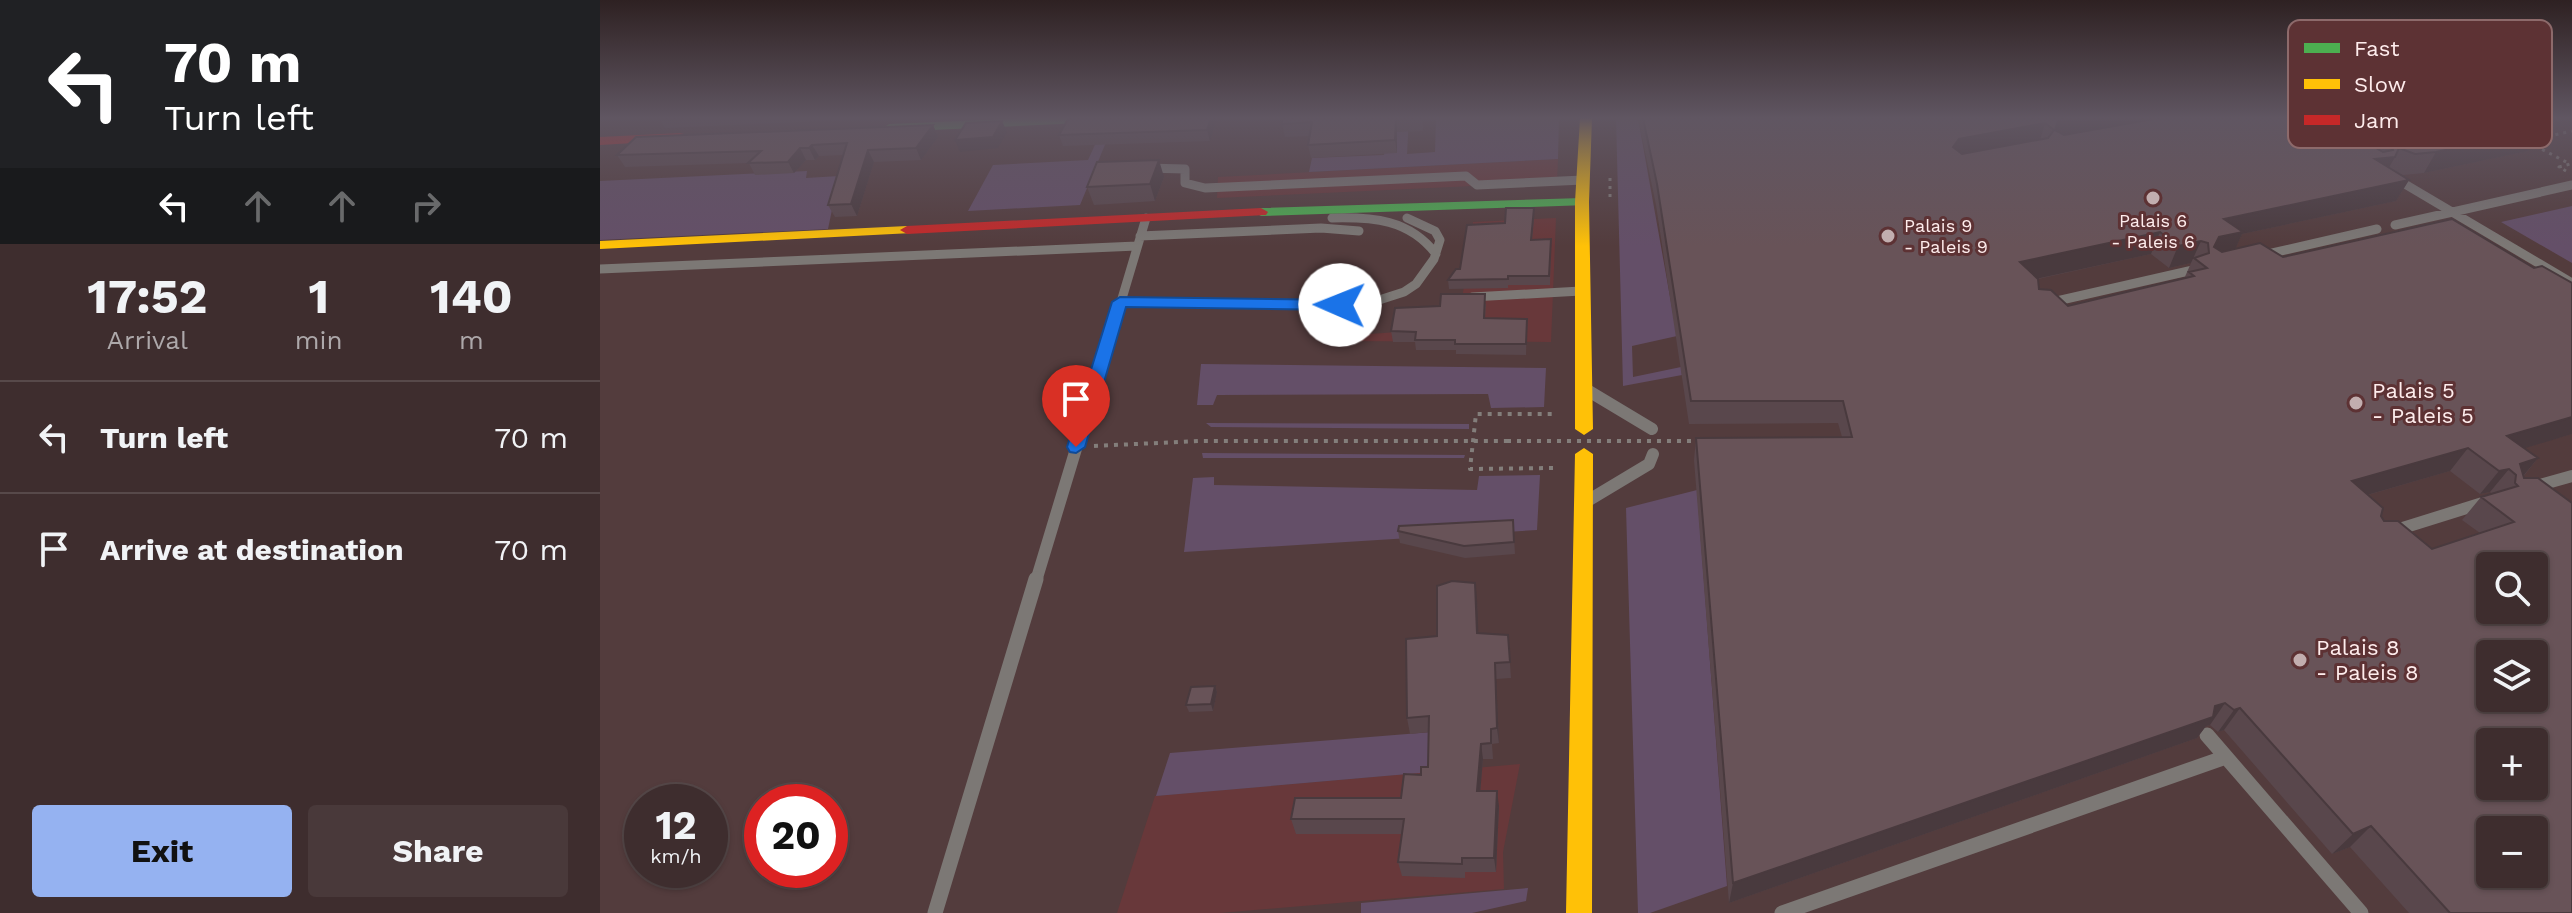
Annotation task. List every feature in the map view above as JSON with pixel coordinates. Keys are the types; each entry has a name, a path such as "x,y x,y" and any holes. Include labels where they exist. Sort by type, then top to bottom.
{"main road":[{"path":"1584,161 1584,429"},
{"path":"600,245 1142,232 1341,209 1582,202"},
{"path":"1579,913 1584,454"}],"lane":[{"path":"1138,169 1179,167 1185,169 1185,183 1205,188 1466,176 1477,185 1583,180"},
{"path":"2390,176 2572,283"},
{"path":"2395,225 2572,185"},
{"path":"1120,302 1340,305 1376,302 1400,294 1429,273 1440,240 1435,231 1395,215 1341,209"},
{"path":"600,269 1308,219 1372,220 1412,228 1423,235 1436,254"},
{"path":"600,254 1142,232 1321,228 1359,231"},
{"path":"2241,260 2377,229"},
{"path":"935,913 1142,232"},
{"path":"2036,306 2193,270"},
{"path":"1458,297 1548,295 1585,290"},
{"path":"1585,389 1652,429"},
{"path":"1583,503 1649,464 1653,454"},
{"path":"2522,491 2572,476"},
{"path":"2373,537 2489,501"},
{"path":"2207,735 2361,913"},
{"path":"1782,913 2226,757"}],"path":[{"path":"2564,161 2570,164 2559,167 2572,174"},
{"path":"1610,177 1610,188"},
{"path":"1553,468 1470,469 1476,414 1554,414"},
{"path":"1076,447 1199,441 1715,441"}],"shaded area":[{"path":"1098,161 1080,205 968,211 993,165"},
{"path":"1311,161 1527,161 1309,172"},
{"path":"1558,161 1557,182 1217,198 1218,177"},
{"path":"1617,161 1646,161 1677,336 1632,346 1633,377 1681,367 1682,375 1623,386"},
{"path":"807,171 806,178 839,176 828,229 600,240 600,181"},
{"path":"2572,206 2572,263 2501,222"},
{"path":"1556,218 1551,342 1338,341 1339,336 1458,328 1473,222"},
{"path":"1201,364 1546,368 1544,407 1491,408 1488,394 1217,395 1213,405 1197,405"},
{"path":"1206,423 1469,424 1469,429 1211,427"},
{"path":"1202,453 1465,455 1464,458 1203,458"},
{"path":"1540,475 1537,530 1184,552 1193,478 1214,477 1214,485 1477,490 1479,476"},
{"path":"1697,490 1727,886 1650,913 1638,913 1626,508"},
{"path":"1432,732 1431,772 1156,796 1170,753"},
{"path":"1520,764 1503,852 1504,889 1220,913 1117,913 1155,796"},
{"path":"1528,888 1526,901 1472,913 1361,913 1361,903"}],"building":[{"path":"751,161 789,161 788,162 748,163"},
{"path":"842,161 865,161 851,204 828,205"},
{"path":"1159,161 1150,184 1087,187 1097,162"},
{"path":"1652,161 2378,161 2409,180 2224,219 2243,232 2219,237 2214,247 2222,252 2260,243 2283,257 2452,219 2534,268 2542,266 2572,283 2572,417 2507,436 2538,458 2520,464 2524,478 2538,478 2572,503 2572,913 2450,913 2371,826 2353,834 2240,708 2234,710 2225,703 2215,706 2213,717 1733,883 1696,438 1852,437 1843,401 1691,401","holes":["2160,232 2178,246 2201,241 2208,243 2209,253 2194,258 2207,268 2189,272 2194,276 2068,306 2051,290 2039,289 2038,279 2020,262","2468,448 2499,471 2509,469 2516,475 2515,483 2518,486 2481,497 2514,522 2432,549 2398,521 2384,521 2381,516 2383,508 2352,481"]},
{"path":"1506,208 1534,208 1531,240 1551,239 1549,276 1448,280 1456,269 1460,269 1467,225 1505,223"},
{"path":"1441,294 1485,294 1484,318 1527,319 1526,344 1455,344 1455,340 1415,340 1416,332 1391,331 1395,308 1440,306"},
{"path":"1513,520 1514,542 1464,546 1398,531 1399,526"},
{"path":"1452,581 1475,583 1477,633 1508,635 1510,662 1495,663 1497,728 1491,729 1491,743 1481,744 1477,791 1497,791 1494,858 1462,858 1462,864 1398,862 1404,819 1291,819 1295,798 1401,798 1404,774 1421,775 1421,767 1428,767 1429,716 1407,718 1406,639 1437,636 1437,586"},
{"path":"1215,686 1211,704 1186,705 1191,687"}],"traffic: fast":[{"path":"1261,212 1582,202"}],"traffic: slow":[{"path":"1584,161 1584,429"},
{"path":"600,245 907,230"},
{"path":"1579,913 1584,454"}],"traffic: jam":[{"path":"907,230 1261,212"}],"place":[{"name":"Palais 6 - Paleis 6","path":"2153,198"},
{"name":"Palais 9 - Paleis 9","path":"1888,236"},
{"name":"Palais 5 - Paleis 5","path":"2356,403"},
{"name":"Palais 8 - Paleis 8","path":"2300,660"}],"route":[{"path":"1076,447 1120,302 1340,305"}]}
